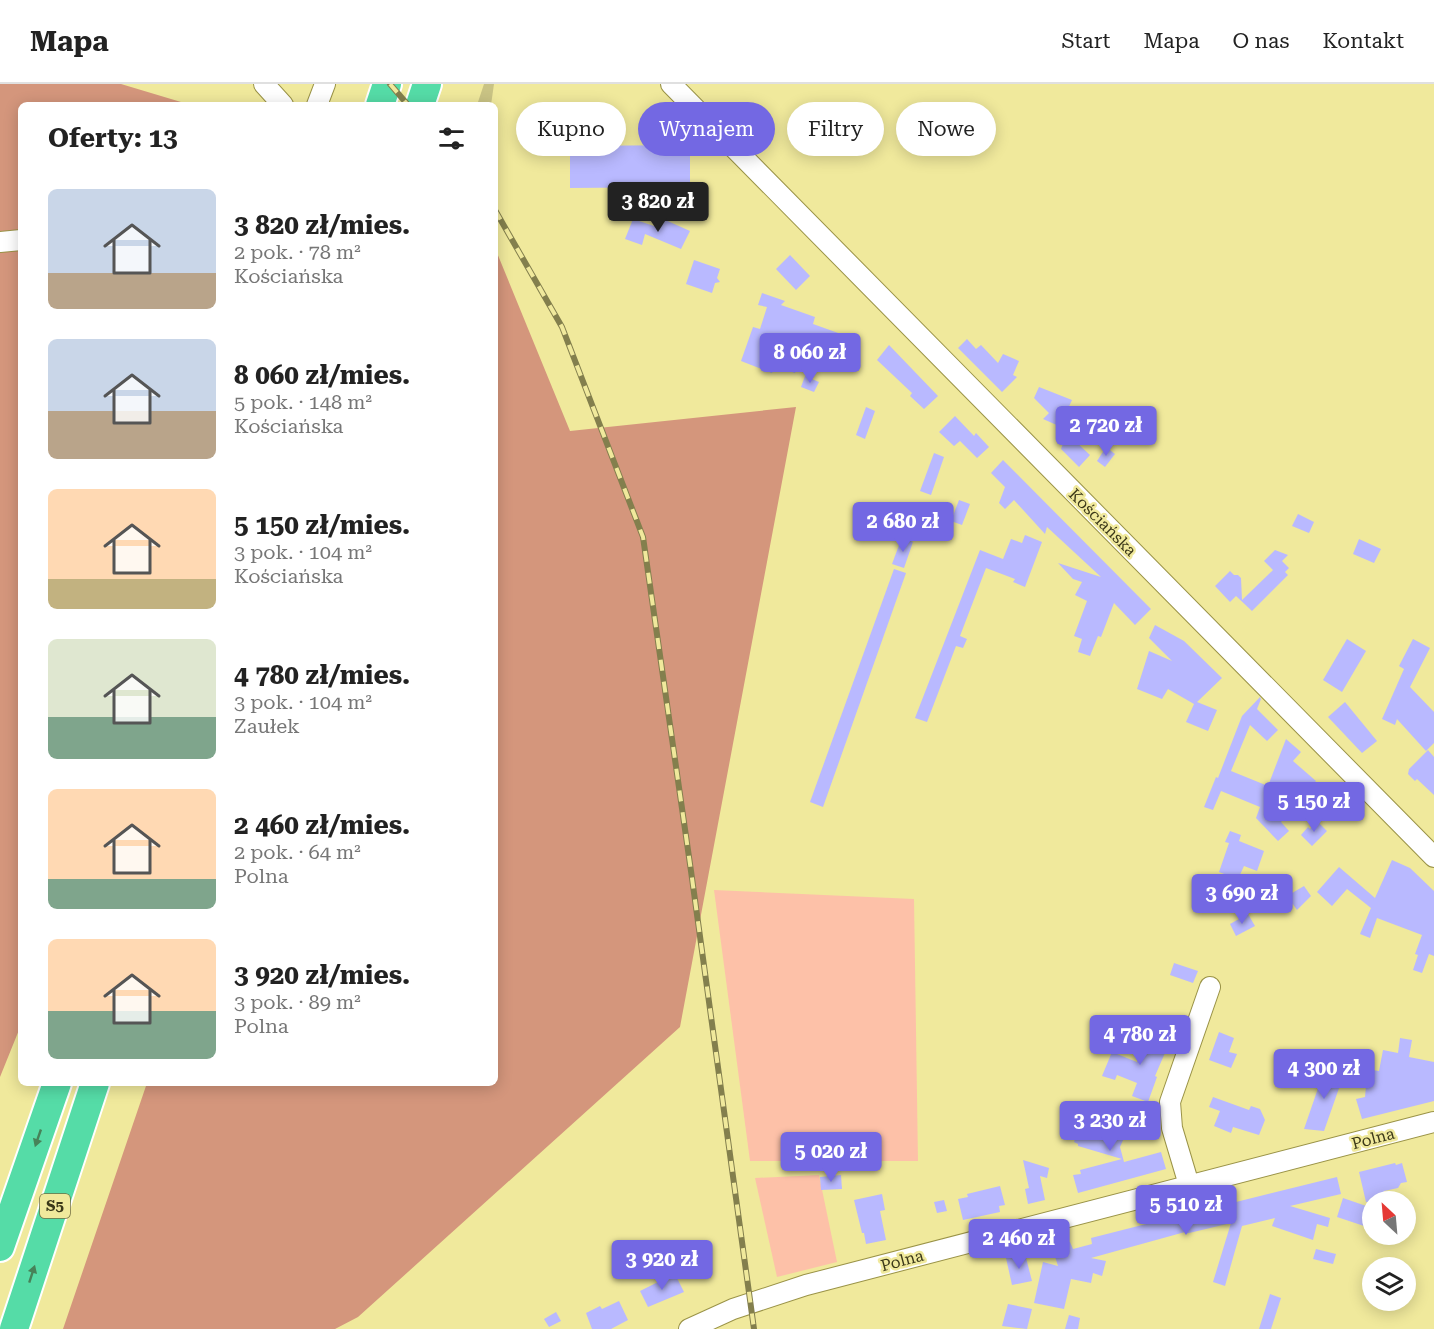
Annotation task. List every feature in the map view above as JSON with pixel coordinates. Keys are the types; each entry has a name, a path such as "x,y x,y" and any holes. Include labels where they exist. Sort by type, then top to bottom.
{"highway":[{"name":"S5","path":"0,1247 56,1086"},
{"name":"S5","path":"14,1329 94,1086"}],"street":[{"path":"264,84 280,102"},
{"path":"318,102 325,84"},
{"name":"Kościańska","path":"671,84 1434,857"},
{"path":"0,242 18,240"},
{"path":"1189,1185 1172,1128 1170,1102 1210,987"},
{"name":"Polna","path":"688,1329 733,1309 806,1285 1434,1122"}],"shaded area":[{"path":"0,84 121,84 181,102 18,102 18,1032 0,1077"},
{"path":"484,84 494,84 491,102 478,102"},
{"path":"498,255 570,431 796,407 680,1027 358,1317 335,1329 63,1329 146,1086 498,1086"},
{"path":"714,890 914,899 918,1161 750,1161"},
{"path":"819,1175 837,1262 777,1277 755,1178"}],"building":[{"path":"638,145 638,156 690,156 690,187 570,188 570,156 626,156 626,146"},
{"path":"661,218 690,231 681,249 645,234 642,245 625,239 633,219 657,227"},
{"path":"790,255 810,276 796,290 776,269"},
{"path":"694,260 720,269 717,278 720,282 715,283 712,293 686,284"},
{"path":"762,293 785,301 781,305 815,317 813,324 841,334 833,357 805,347 795,373 775,366 772,373 741,361 753,327 760,329 767,307 758,305"},
{"path":"967,339 976,349 981,345 998,363 1003,354 1019,361 1013,375 1017,377 1002,392 958,348"},
{"path":"889,345 938,396 924,409 910,396 912,393 877,360"},
{"path":"805,376 819,382 814,392 801,387"},
{"path":"1039,387 1072,400 1065,415 1082,422 1075,441 1090,455 1079,467 1061,449 1068,430 1043,419 1049,413 1034,398"},
{"path":"866,407 875,411 865,439 856,435"},
{"path":"955,416 974,436 976,433 989,447 977,458 960,441 954,446 939,432"},
{"path":"1106,447 1115,454 1105,467 1097,461"},
{"path":"934,453 944,457 931,495 920,491"},
{"path":"1003,460 1151,609 1135,625 1114,603 1101,637 1098,636 1090,656 1078,652 1082,639 1074,636 1087,601 1075,595 1082,582 1073,579 1058,563 1101,577 1047,527 1045,534 1014,500 1005,509 999,503 1005,487 991,473"},
{"path":"959,500 970,504 962,525 951,521"},
{"path":"1298,514 1314,522 1309,533 1292,526"},
{"path":"1025,535 1042,542 1025,587 1013,582 1015,579 986,568 960,636 967,639 963,648 956,646 927,722 915,718 980,550 1003,559 1011,539 1022,543"},
{"path":"902,537 913,542 904,568 892,564"},
{"path":"1359,539 1381,549 1374,563 1353,554"},
{"path":"1275,550 1288,555 1282,561 1289,568 1285,572 1288,575 1252,611 1236,596 1230,602 1215,586 1230,571 1238,575 1241,578 1242,600 1273,570 1264,561"},
{"path":"894,569 906,573 823,807 810,802"},
{"path":"1155,625 1184,641 1222,678 1197,702 1217,710 1208,731 1186,722 1194,704 1168,689 1162,699 1137,689 1149,651 1172,661 1149,638"},
{"path":"1347,639 1366,651 1342,692 1323,680"},
{"path":"1413,639 1430,648 1410,687 1434,712 1434,743 1426,751 1397,719 1395,725 1382,719 1404,669 1399,666"},
{"path":"1260,697 1257,709 1278,730 1267,741 1250,725 1231,771 1268,786 1286,739 1301,752 1293,761 1316,781 1281,822 1289,831 1278,841 1256,818 1260,807 1221,791 1213,810 1204,807 1242,716"},
{"path":"1345,702 1377,741 1362,753 1328,717"},
{"path":"1428,750 1434,757 1434,795 1408,774 1409,769"},
{"path":"1317,821 1327,831 1312,846 1301,835"},
{"path":"1230,831 1241,835 1239,841 1264,851 1257,871 1244,866 1226,905 1216,900 1227,875 1219,872 1229,843 1225,842"},
{"path":"1392,860 1410,868 1434,891 1434,956 1429,954 1422,973 1413,970 1418,955 1415,954 1422,935 1377,918 1370,938 1360,934 1371,908 1347,889 1332,906 1317,892 1339,867 1375,898"},
{"path":"1304,886 1311,896 1297,910 1287,896"},
{"path":"1248,914 1255,926 1236,936 1230,924"},
{"path":"1174,963 1198,971 1193,983 1170,975"},
{"path":"1150,1031 1171,1039 1155,1076 1157,1077 1148,1102 1132,1096 1137,1083 1117,1075 1115,1080 1102,1076 1112,1052 1137,1062"},
{"path":"1219,1032 1234,1038 1229,1052 1237,1054 1231,1068 1209,1060"},
{"path":"1400,1038 1412,1040 1409,1057 1434,1062 1434,1101 1362,1119 1356,1099 1365,1097 1367,1075 1371,1076 1372,1070 1379,1071 1383,1050 1398,1053"},
{"path":"1325,1068 1344,1074 1324,1131 1304,1129"},
{"path":"1213,1097 1249,1110 1251,1106 1260,1109 1265,1120 1259,1135 1233,1127 1231,1133 1214,1126 1220,1111 1209,1107"},
{"path":"1087,1106 1131,1122 1120,1147 1124,1162 1161,1152 1166,1169 1078,1193 1073,1175 1081,1174 1080,1170 1122,1159 1078,1146 1074,1142"},
{"path":"1023,1160 1049,1168 1047,1178 1040,1176 1045,1200 1028,1204 1025,1189 1029,1188"},
{"path":"1402,1163 1407,1182 1401,1183 1398,1188 1384,1191 1363,1191 1359,1172"},
{"path":"841,1175 842,1189 821,1190 820,1177"},
{"path":"1337,1177 1341,1194 1290,1206 1330,1218 1328,1227 1317,1224 1313,1240 1272,1226 1275,1218 1242,1226 1225,1286 1213,1282 1231,1223 1185,1234 1185,1232 1091,1258 1106,1261 1102,1276 1093,1273 1091,1283 1071,1279 1064,1309 1034,1303 1043,1262 1058,1266 1052,1247 1070,1242 1073,1249 1092,1244 1091,1238 1217,1206 1218,1211 1236,1202"},
{"path":"1000,1186 1005,1205 999,1206 1000,1212 963,1220 958,1199 968,1197 967,1194"},
{"path":"882,1194 885,1210 880,1211 886,1240 866,1244 854,1200"},
{"path":"1343,1198 1362,1205 1362,1225 1337,1217"},
{"path":"944,1200 947,1211 937,1213 934,1202"},
{"path":"1316,1249 1336,1254 1333,1264 1313,1259"},
{"path":"1025,1254 1032,1281 1012,1285 1006,1258"},
{"path":"676,1276 684,1292 648,1307 640,1291"},
{"path":"1270,1294 1281,1298 1271,1329 1259,1329"},
{"path":"619,1301 628,1320 611,1329 592,1329 586,1313"},
{"path":"1008,1304 1032,1309 1027,1329 1002,1326"},
{"path":"556,1312 561,1321 549,1327 544,1319"},
{"path":"1069,1315 1080,1318 1078,1329 1065,1329"}],"railway":[{"path":"390,84 405,102"},
{"path":"498,215 562,327 643,537 754,1329"}]}
